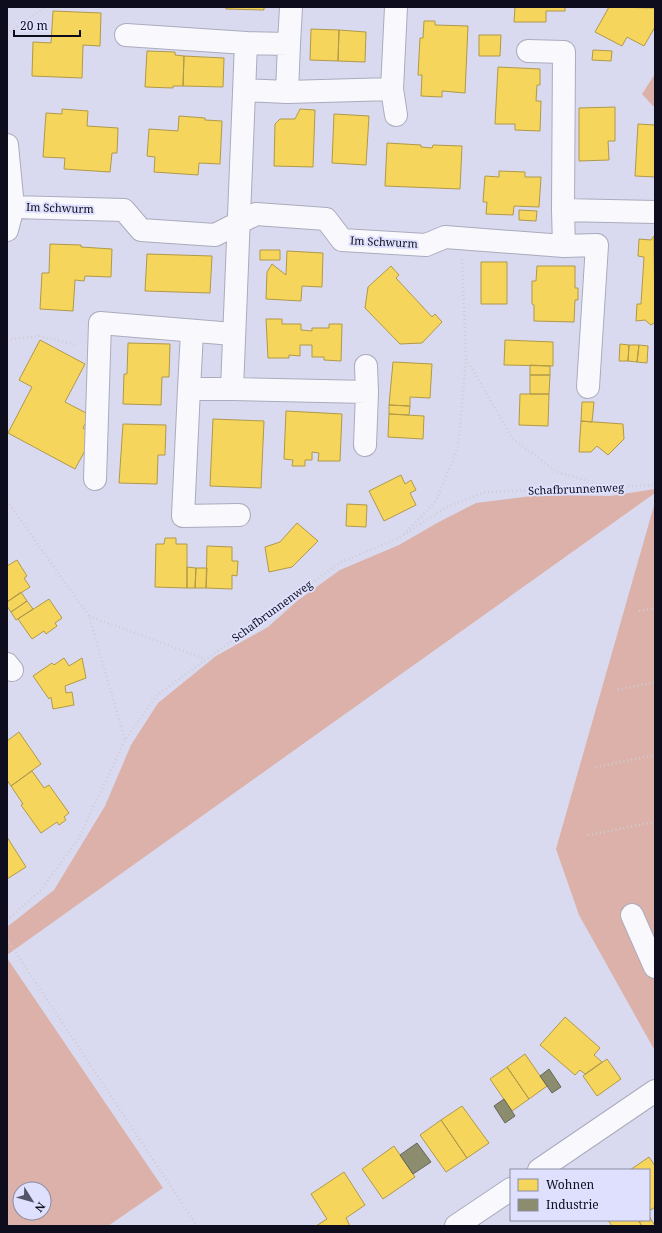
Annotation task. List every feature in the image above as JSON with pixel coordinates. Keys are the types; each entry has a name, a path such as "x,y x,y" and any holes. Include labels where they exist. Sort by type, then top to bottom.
{"street":[{"path":"287,92 291,7"},
{"path":"396,7 392,89 396,115"},
{"path":"126,35 246,43 289,44"},
{"path":"232,389 233,334 246,43"},
{"path":"528,51 564,52 564,246"},
{"path":"245,90 287,92 392,89"},
{"path":"7,145 13,207 7,230"},
{"name":"Im Schwurm","path":"13,207 124,210 141,230 215,235 256,214 264,214 326,219 342,240 426,245 446,238 564,246 597,244"},
{"path":"563,210 655,212"},
{"path":"588,387 600,210"},
{"path":"95,479 99,350 102,314 192,332 233,334"},
{"path":"192,332 183,516 239,515"},
{"path":"365,445 367,392 366,366"},
{"path":"189,388 367,392"},
{"path":"632,915 655,967"},
{"path":"540,1169 655,1091"},
{"path":"456,1226 510,1190"}],"path":[{"path":"7,34 45,7"},
{"path":"399,538 436,501 458,447 466,358 461,239"},
{"path":"7,340 39,336 99,350"},
{"path":"466,358 512,438 557,472 611,487"},
{"name":"Schafbrunnenweg","path":"7,920 41,890 79,838 125,740 157,694 341,562 399,538 447,507 485,492 655,485"},
{"path":"7,501 89,616 125,740"},
{"path":"639,611 655,608"},
{"path":"89,616 206,659"},
{"path":"618,690 655,682"},
{"path":"596,767 655,755"},
{"path":"588,835 655,822"},
{"path":"7,939 197,1226"}],"shaded area":[{"path":"655,74 655,106 653,106 642,94"},
{"path":"655,489 655,493 7,955 7,927 54,890 105,806 131,745 158,703 216,656 268,627 297,601 340,570 399,545 476,503 540,495 610,496"},
{"path":"655,502 655,1051 579,915 556,849"},
{"path":"7,958 163,1188 108,1226 7,1226"}],"building: Wohnen":[{"path":"226,7 264,7 264,10 226,9"},
{"path":"515,7 565,7 565,11 546,11 546,22 514,22"},
{"path":"609,7 655,8 655,27 644,46 627,37 622,46 595,32"},
{"path":"53,11 101,13 100,46 83,45 82,78 32,76 33,42 51,43"},
{"path":"424,21 435,21 435,25 468,26 465,93 442,91 442,97 421,96 422,75 418,75 420,38 423,38"},
{"path":"311,29 339,30 338,61 310,60"},
{"path":"339,30 366,32 365,62 338,61"},
{"path":"479,35 501,35 500,56 479,56"},
{"path":"593,50 612,51 611,61 592,60"},
{"path":"147,51 175,52 175,55 184,56 183,86 173,86 173,88 145,87"},
{"path":"184,56 224,58 223,87 183,86"},
{"path":"498,67 540,69 540,85 537,85 536,101 541,101 540,131 515,130 515,124 495,124"},
{"path":"615,107 615,141 608,141 609,160 579,161 579,108"},
{"path":"62,109 88,111 87,126 118,128 117,153 112,153 110,172 64,169 65,158 43,157 46,113 62,114"},
{"path":"300,109 315,110 313,167 274,166 275,124 280,119 295,119"},
{"path":"334,114 369,116 366,165 332,163"},
{"path":"179,116 222,121 220,164 199,163 198,175 154,172 155,157 147,156 149,129 178,131"},
{"path":"638,124 655,125 655,177 635,176"},
{"path":"387,143 421,145 421,147 432,148 433,145 462,146 460,189 385,186"},
{"path":"499,171 525,172 525,177 541,177 539,207 514,206 513,215 486,214 487,202 483,202 485,176 499,177"},
{"path":"519,210 537,211 536,221 519,220"},
{"path":"654,236 655,322 651,325 645,320 636,321 637,304 641,304 644,257 638,256 639,239 651,240"},
{"path":"50,244 81,245 81,247 112,249 111,277 85,276 84,281 75,280 73,311 40,309 42,273 49,273"},
{"path":"260,250 280,250 280,260 260,260"},
{"path":"287,251 323,253 322,287 302,286 301,301 266,299 267,272 272,264 286,275"},
{"path":"147,254 212,256 210,293 145,291"},
{"path":"481,262 507,262 507,304 481,304"},
{"path":"391,266 399,275 396,278 432,317 435,314 442,322 422,343 400,344 365,308 368,287"},
{"path":"537,266 575,266 575,288 578,288 578,300 575,300 574,322 534,321 532,281 536,281"},
{"path":"266,319 282,319 282,324 301,324 301,330 312,331 312,328 329,328 329,324 342,324 341,361 324,360 324,357 312,357 312,345 300,345 300,356 289,355 289,358 268,358"},
{"path":"40,340 85,364 65,402 90,415 83,428 94,434 75,469 8,433 32,387 19,380"},
{"path":"505,340 553,342 553,366 504,365"},
{"path":"128,343 170,344 169,377 162,377 161,405 123,404 124,374 127,374"},
{"path":"620,344 629,345 628,361 619,361"},
{"path":"629,345 639,345 637,362 628,361"},
{"path":"639,345 648,346 647,363 637,362"},
{"path":"393,362 432,364 430,398 410,397 410,406 389,405"},
{"path":"530,365 550,366 550,375 530,375"},
{"path":"530,375 550,375 549,394 530,394"},
{"path":"520,394 549,394 548,426 519,425"},
{"path":"582,402 594,402 592,422 581,421"},
{"path":"389,405 410,406 409,415 389,414"},
{"path":"286,411 342,414 340,461 318,461 319,453 312,452 312,460 305,460 305,466 292,466 293,460 284,459"},
{"path":"389,414 424,416 423,439 388,437"},
{"path":"213,419 264,421 261,488 210,486"},
{"path":"581,421 623,424 624,439 608,455 597,446 591,452 579,452"},
{"path":"123,424 166,425 165,455 158,455 157,484 119,483"},
{"path":"401,475 405,484 411,480 416,490 410,493 416,505 384,521 369,491"},
{"path":"347,504 367,505 366,527 346,526"},
{"path":"297,523 318,541 292,567 269,572 265,547 280,542"},
{"path":"165,538 176,538 176,544 187,544 187,588 155,587 156,544 164,544"},
{"path":"207,546 232,547 232,561 238,561 237,576 232,575 232,589 206,588"},
{"path":"17,560 27,576 24,578 30,587 7,602 7,566"},
{"path":"187,567 196,568 195,588 187,588"},
{"path":"196,568 207,568 206,588 195,588"},
{"path":"21,592 27,601 11,612 7,606 7,602"},
{"path":"49,599 62,618 55,623 57,626 46,634 44,631 32,639 18,619"},
{"path":"27,601 33,609 16,620 11,612"},
{"path":"64,658 69,666 82,658 86,678 65,686 66,693 72,692 74,705 53,709 51,697 49,699 33,676 52,663 54,665"},
{"path":"19,732 41,764 11,786 7,780 7,741"},
{"path":"32,771 44,788 49,785 69,813 64,817 66,820 59,825 57,822 41,833 21,805 23,804 11,786"},
{"path":"7,837 26,867 7,879"},
{"path":"565,1017 600,1048 594,1055 602,1062 585,1074 580,1070 575,1075 540,1045"},
{"path":"525,1054 547,1086 529,1099 507,1067"},
{"path":"607,1059 621,1079 597,1096 583,1076"},
{"path":"507,1067 529,1099 512,1111 490,1079"},
{"path":"462,1106 489,1143 467,1158 441,1120"},
{"path":"441,1120 467,1158 446,1172 420,1135"},
{"path":"394,1146 415,1177 383,1199 362,1169"},
{"path":"649,1157 655,1166 655,1207 651,1210 650,1169 631,1169"},
{"path":"344,1172 365,1205 346,1218 350,1226 316,1226 327,1219 311,1194"},
{"path":"650,1218 655,1226 642,1226 639,1221 650,1221"},
{"path":"609,1221 639,1221 642,1226 612,1226"}],"building: Industrie":[{"path":"549,1069 561,1087 552,1093 540,1076"},
{"path":"504,1099 515,1116 505,1123 494,1106"},
{"path":"417,1143 431,1162 413,1174 400,1155"}]}
